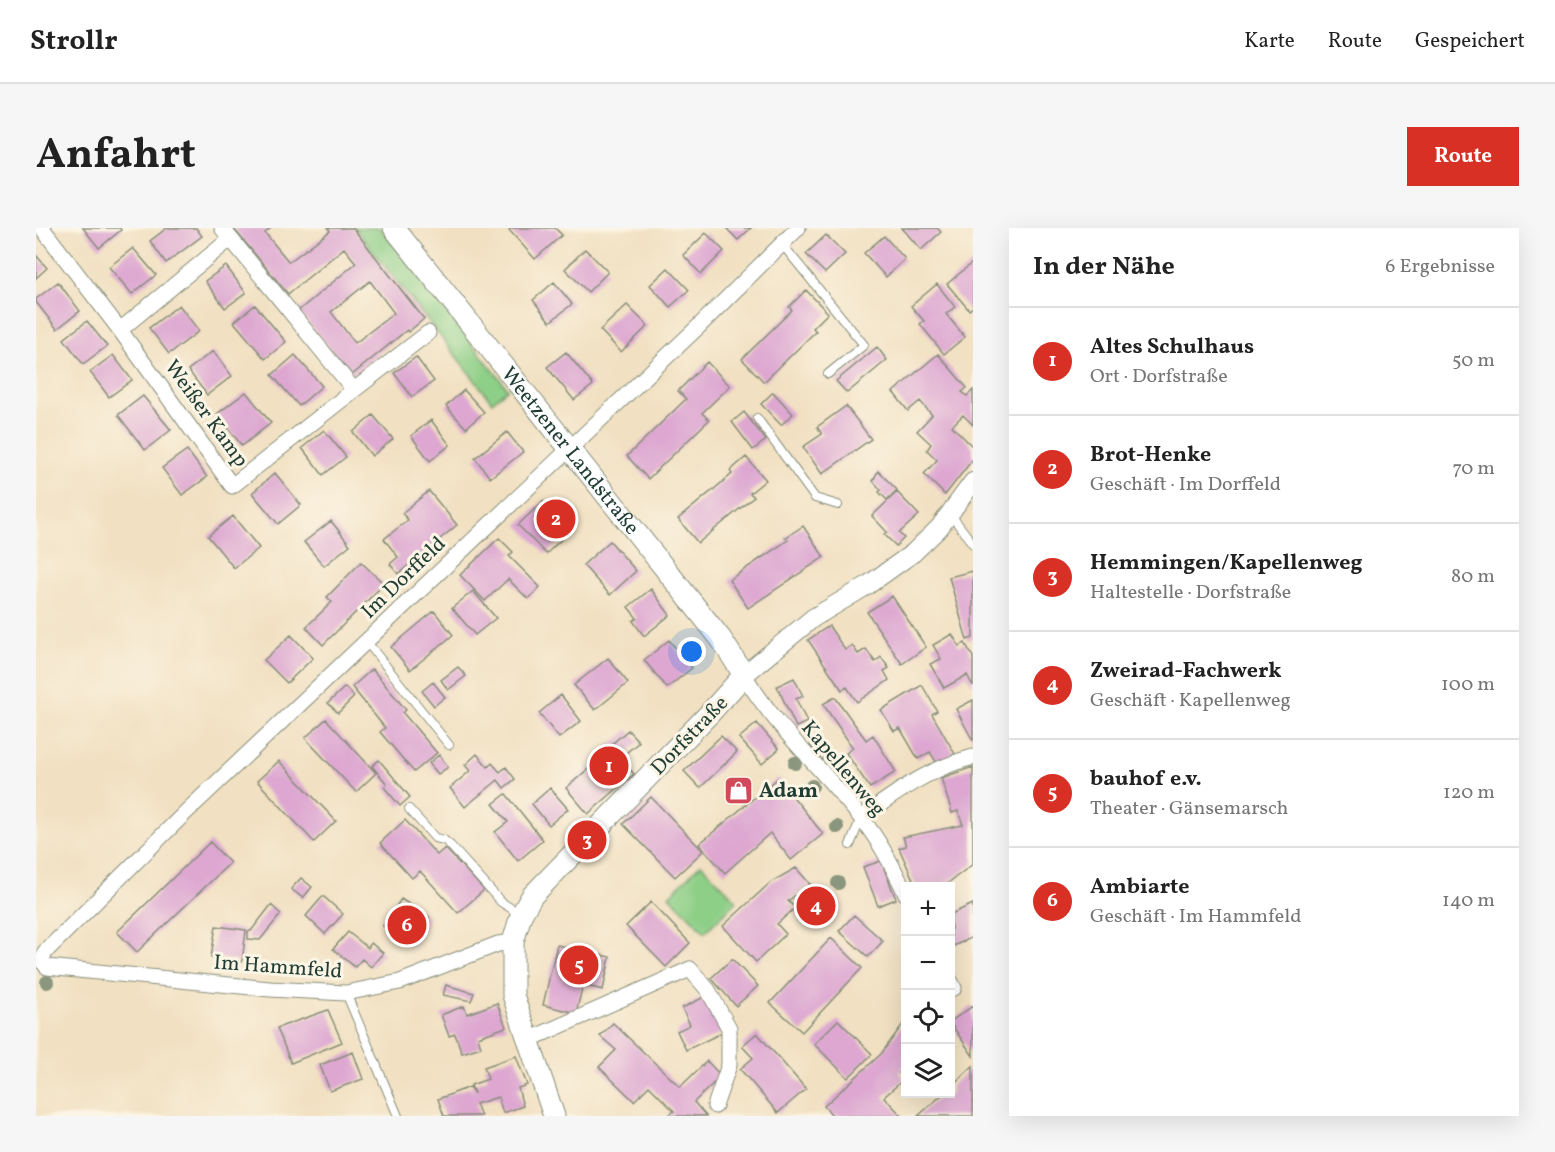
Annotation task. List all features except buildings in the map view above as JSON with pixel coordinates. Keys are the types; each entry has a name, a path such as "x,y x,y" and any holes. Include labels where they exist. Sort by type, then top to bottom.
{"main road":[{"name":"Weetzener Landstraße","path":"394,228 721,639 744,675"},
{"name":"Dorfstraße","path":"554,1116 513,994 513,942 521,915 532,896 744,675"}],"street":[{"name":"Weißer Kamp","path":"42,228 120,330 232,486 428,333"},
{"name":"Im Dorffeld","path":"39,961 45,952 186,812 698,327 798,228"},
{"path":"120,330 226,233 354,390"},
{"name":"Dorfstraße","path":"744,675 813,618 913,553 939,528 973,482"},
{"name":"Kapellenweg","path":"744,675 770,713 861,818 885,851 901,884"},
{"path":"861,818 912,781 957,761 973,757"},
{"name":"Im Hammfeld","path":"39,961 46,967 270,989 345,993 400,982 498,944 513,942"},
{"path":"528,1040 690,969 708,990 729,1028 729,1065 715,1106"}],"lane":[{"path":"782,244 864,345 828,374"},
{"path":"757,418 816,498 838,505"},
{"path":"950,514 973,544"},
{"path":"366,641 449,745"},
{"path":"409,809 435,838 444,840 450,845 501,902 521,915"},
{"path":"850,845 861,818"},
{"path":"345,993 398,1116"}],"green space":[{"path":"355,228 380,228 508,389 492,402"},
{"path":"701,864 737,901 705,932 669,896"}],"place":[{"name":"Brot-Henke","path":"556,519"},
{"name":"Altes Schulhaus","path":"609,766"},
{"name":"Adam","path":"738,790"},
{"name":"Hemmingen/Kapellenweg","path":"587,840"},
{"name":"Zweirad-Fachwerk","path":"816,906"},
{"name":"Ambiarte","path":"407,925"},
{"name":"bauhof e.v.","path":"579,965"}]}
